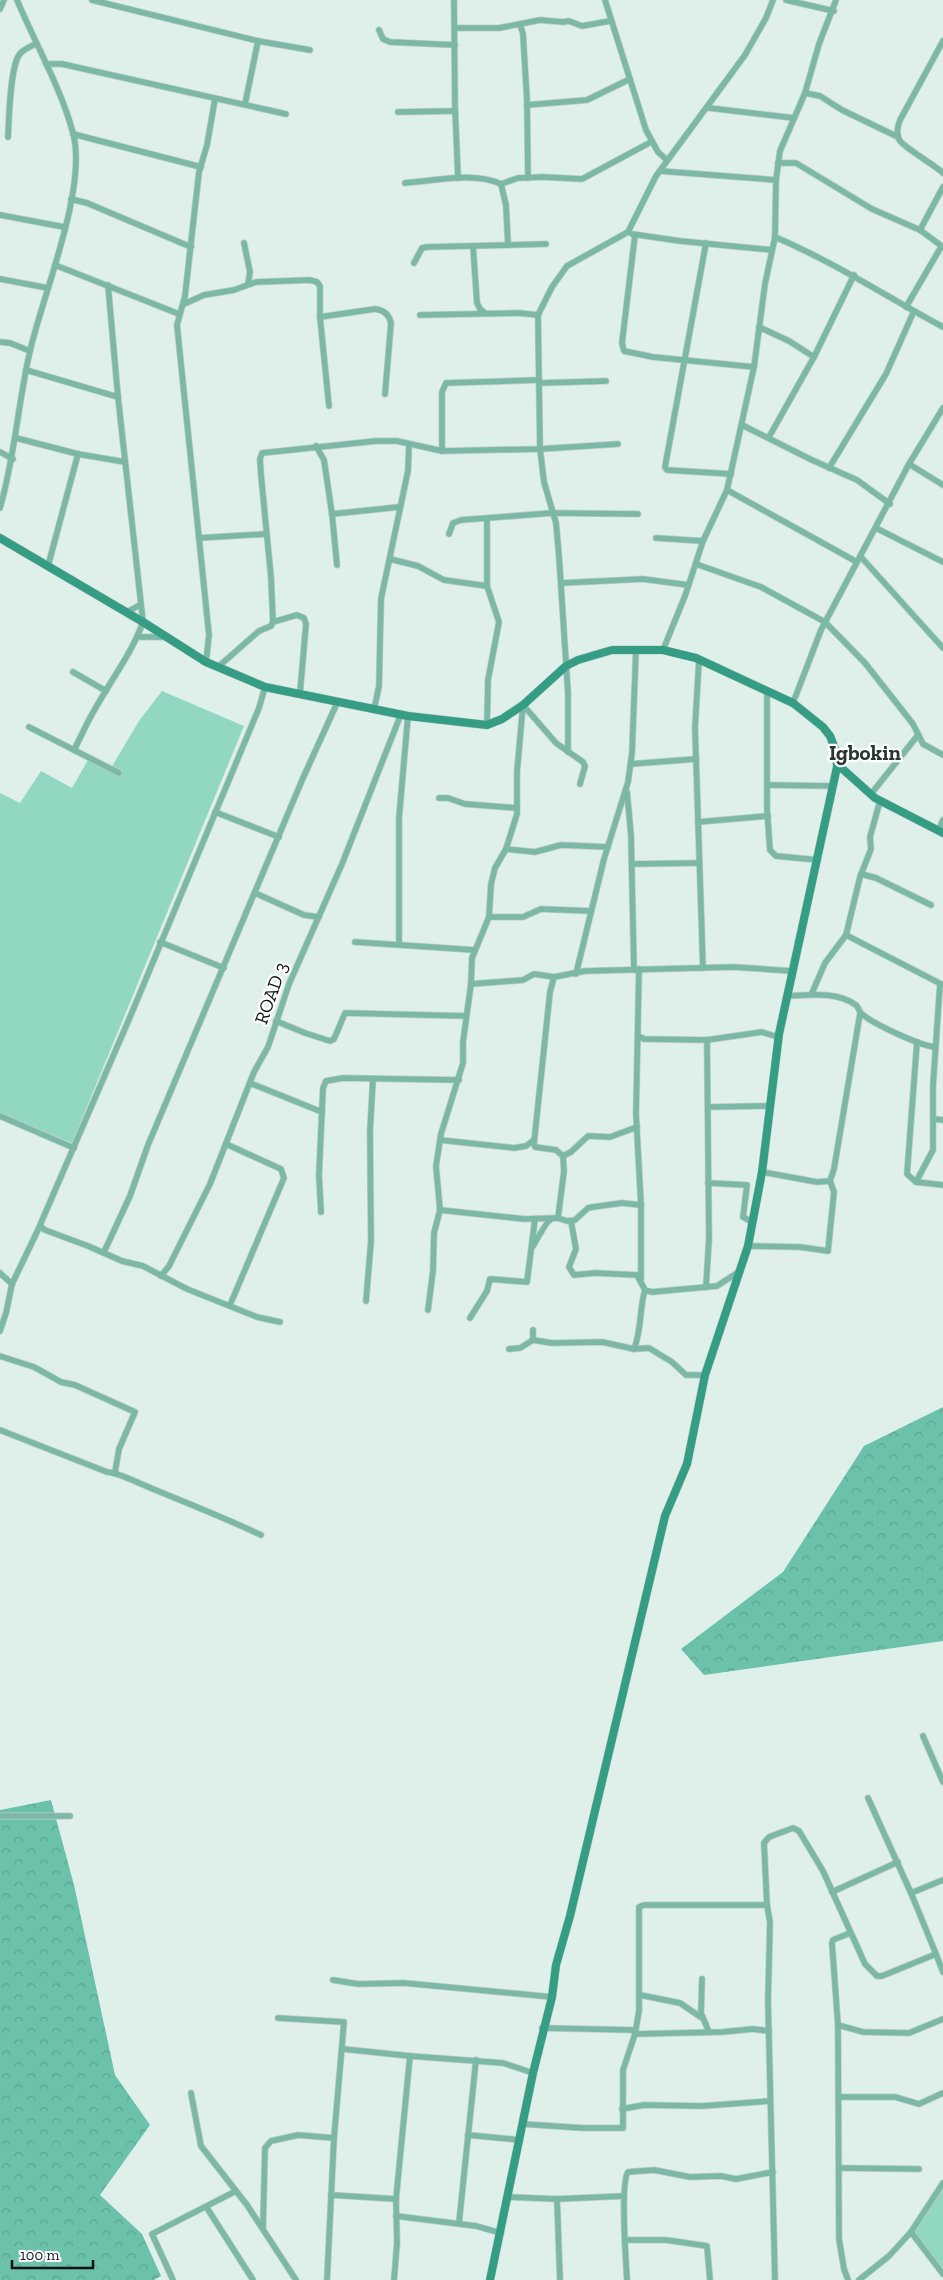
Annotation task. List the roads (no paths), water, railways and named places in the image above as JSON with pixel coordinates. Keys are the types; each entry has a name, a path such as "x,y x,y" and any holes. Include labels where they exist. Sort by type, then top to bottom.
{"main road":[{"path":"0,538 169,637 206,662 265,686 374,710 487,725 502,719 522,705 566,666 601,652 636,649 663,650 699,660 793,703 830,736 835,745 837,764 833,786 778,1037 762,1172 748,1246 705,1375 687,1464 665,1516 648,1584 570,1916 556,1965 552,1997 542,2028 490,2280"},
{"path":"837,764 880,801 941,832"}],"street":[{"path":"0,9 4,0"},
{"path":"0,508 13,459 30,351 55,265 71,199 75,171 74,134 46,64 16,0"},
{"path":"92,0 258,41 310,50"},
{"path":"454,0 458,178"},
{"path":"605,0 610,21 618,37 630,79 652,142 658,152 667,160"},
{"path":"568,752 566,666 556,523 542,468 540,449 538,315 552,287 567,266 628,232 667,160 709,108 745,55 766,18 773,0"},
{"path":"786,0 834,11"},
{"path":"663,650 703,541 726,490 731,474 754,367 775,237 778,163 784,139 805,93 819,44 834,11 836,0"},
{"path":"454,28 499,28 540,20 563,22 569,20 582,26 610,21"},
{"path":"520,24 523,34 527,105 528,178"},
{"path":"379,30 383,39 390,42 455,45"},
{"path":"245,104 258,41"},
{"path":"943,41 900,120 897,132 902,144 933,163 943,174"},
{"path":"8,137 12,82 18,57 21,52 35,44"},
{"path":"46,64 62,64 286,114"},
{"path":"527,105 587,100 630,79"},
{"path":"805,93 820,96 842,110 898,137"},
{"path":"206,662 209,635 178,337 179,314 184,304 201,167 215,99"},
{"path":"709,108 794,118"},
{"path":"398,112 455,111"},
{"path":"74,134 201,167"},
{"path":"405,184 458,178 490,179 502,184 512,179 543,176 582,179 652,142"},
{"path":"778,163 796,163 872,208 920,230 942,247 906,307"},
{"path":"660,171 776,180"},
{"path":"502,184 506,205 508,245"},
{"path":"920,230 943,187"},
{"path":"71,199 87,203 191,247"},
{"path":"0,215 64,227"},
{"path":"628,232 635,235 772,250"},
{"path":"635,235 622,343 624,351 653,357 754,367"},
{"path":"775,237 854,275 943,327"},
{"path":"244,243 250,272 248,284"},
{"path":"706,243 665,467 667,470 678,472 731,474"},
{"path":"414,263 422,248 546,244"},
{"path":"472,246 477,303 485,313"},
{"path":"55,265 179,314"},
{"path":"769,437 814,357 854,275"},
{"path":"0,279 48,288"},
{"path":"184,304 248,284 267,281 315,280 320,286 320,317 329,406"},
{"path":"74,750 95,708 138,637 143,622 118,398 108,285"},
{"path":"185,296 196,299"},
{"path":"320,317 375,309 383,310 390,317 385,394"},
{"path":"829,468 849,438 886,374 914,311"},
{"path":"420,315 485,313 538,315"},
{"path":"759,327 789,341 814,357"},
{"path":"0,342 10,343 30,351"},
{"path":"26,370 118,398"},
{"path":"442,451 442,392 446,383 606,381"},
{"path":"793,703 825,622 890,504 909,464 943,408"},
{"path":"742,425 857,480 890,504"},
{"path":"16,438 78,454 125,462"},
{"path":"273,622 272,577 266,534 261,455 316,446 376,440 397,441 409,446 442,451 540,449 618,444"},
{"path":"316,446 324,460 337,565"},
{"path":"374,710 378,686 380,604 408,471 409,446"},
{"path":"0,452 13,459"},
{"path":"48,566 78,454"},
{"path":"909,464 943,484"},
{"path":"726,490 859,560 943,648"},
{"path":"332,514 399,507"},
{"path":"450,534 452,525 456,521 501,516 552,513 638,514"},
{"path":"487,519 487,586 499,622 487,690 487,725"},
{"path":"876,528 943,562"},
{"path":"198,538 266,534"},
{"path":"656,538 703,541"},
{"path":"390,559 418,566 444,580 487,586"},
{"path":"696,564 761,587 825,622 865,663 914,724 923,744 943,755"},
{"path":"561,583 643,579 688,586"},
{"path":"126,612 140,604"},
{"path":"218,667 259,631 271,626 273,622 297,615 304,618 306,624 300,693"},
{"path":"138,637 169,637"},
{"path":"576,974 631,764 636,649"},
{"path":"699,660 695,728 703,968"},
{"path":"73,672 106,691"},
{"path":"0,1331 6,1314 12,1284 41,1230 259,708 265,686"},
{"path":"767,692 770,850 773,855 818,860"},
{"path":"104,1252 130,1196 148,1144 278,837 338,701"},
{"path":"522,705 556,743 585,766 580,784"},
{"path":"428,1310 433,1271 434,1233 440,1210 436,1166 440,1140 443,1121 459,1080 464,1057 463,1042 472,984 472,958 488,918 492,877 500,856 506,849 518,808 517,772 522,705"},
{"path":"399,944 399,818 405,715"},
{"name":"ROAD 3","path":"161,1276 169,1266 206,1193 259,1061 268,1047 288,984 405,715"},
{"path":"29,728 119,773"},
{"path":"871,794 918,736"},
{"path":"631,764 696,759"},
{"path":"768,785 833,786"},
{"path":"626,788 641,1038 638,1045 637,1127 641,1205 640,1279"},
{"path":"440,798 448,798 465,804 518,808"},
{"path":"812,993 825,963 846,935 861,874 871,849 870,837 880,801"},
{"path":"215,812 278,837"},
{"path":"698,822 768,816"},
{"path":"941,832 943,820"},
{"path":"506,849 535,852 562,845 608,847"},
{"path":"632,864 699,863"},
{"path":"861,874 876,878 932,905"},
{"path":"255,893 304,915 319,916"},
{"path":"488,918 523,917 540,909 591,912"},
{"path":"304,915 313,928"},
{"path":"846,935 941,985 936,1047 933,1150 916,1182"},
{"path":"160,942 224,968"},
{"path":"355,942 474,950"},
{"path":"472,984 523,980 534,974 554,977 636,970 743,967 792,971"},
{"path":"554,977 550,992 534,1140 535,1147 556,1150 563,1156 564,1171 558,1218"},
{"path":"748,1246 800,1247 828,1251 834,1192 830,1181 834,1169 860,1014 859,1009 852,1003 812,993 788,996"},
{"path":"276,1020 305,1033 330,1041 334,1040 344,1013 466,1016"},
{"path":"860,1014 917,1042 936,1047"},
{"path":"641,1038 707,1040 757,1032 778,1037"},
{"path":"706,1287 709,1107 707,1040"},
{"path":"917,1042 906,1169 910,1179 916,1182 943,1185"},
{"path":"321,1212 322,1112 323,1088 326,1081 343,1078 459,1080"},
{"path":"366,1301 372,1230 370,1131 374,1079"},
{"path":"250,1084 322,1112"},
{"path":"709,1107 770,1106"},
{"path":"0,1116 74,1148"},
{"path":"934,1119 943,1120"},
{"path":"563,1156 571,1152 588,1136 610,1137 637,1127"},
{"path":"440,1140 514,1148 526,1146 534,1140"},
{"path":"226,1144 281,1169 284,1178 230,1305"},
{"path":"762,1172 817,1182 830,1181"},
{"path":"708,1183 746,1185 743,1217 752,1222"},
{"path":"440,1210 535,1219 550,1220 558,1218 567,1222 593,1207 626,1203 641,1205"},
{"path":"470,1318 487,1291 490,1279 527,1282 535,1219"},
{"path":"532,1248 544,1229 546,1222 550,1220"},
{"path":"571,1220 576,1249 569,1267 572,1275 627,1273 636,1275 640,1279 645,1290 641,1305 640,1333 634,1349"},
{"path":"41,1230 104,1252 122,1261 143,1266 187,1289 257,1316 280,1322"},
{"path":"645,1290 666,1292 714,1286 740,1271"},
{"path":"0,1273 12,1284"},
{"path":"707,1280 714,1286"},
{"path":"533,1330 533,1340"},
{"path":"509,1349 519,1349 533,1340 552,1343 602,1342 634,1349 651,1348 672,1362 686,1375 705,1375"},
{"path":"0,1356 34,1368 61,1382 75,1385 135,1412 119,1449 115,1472"},
{"path":"0,1430 107,1472 115,1472 122,1477 161,1492 260,1536"},
{"path":"923,1736 943,1782"},
{"path":"868,1798 898,1862 943,1972"},
{"path":"0,1816 70,1816"},
{"path":"776,2280 770,2101 770,1922 767,1905 764,1843 770,1837 792,1828 799,1831 832,1892 865,1964 879,1977 936,1954"},
{"path":"832,1892 898,1862"},
{"path":"911,1893 943,1880"},
{"path":"523,2124 583,2128 623,2128 623,2070 635,2034 640,1995 638,1910 641,1906 679,1903 767,1905"},
{"path":"848,2280 840,2245 838,2026 832,1943 833,1940 850,1933"},
{"path":"702,1979 702,2018 709,2032"},
{"path":"333,1980 358,1984 387,1985 404,1983 552,1997"},
{"path":"640,1995 680,2004 702,2018"},
{"path":"278,2018 344,2022 334,2138 327,2280"},
{"path":"838,2026 863,2032 909,2033 943,2019"},
{"path":"542,2028 633,2030 635,2034"},
{"path":"635,2034 753,2029 769,2032"},
{"path":"342,2049 476,2060 503,2064 533,2073"},
{"path":"394,2280 397,2243 396,2199 410,2056"},
{"path":"459,2223 476,2060"},
{"path":"190,2093 201,2146 263,2228 296,2280"},
{"path":"839,2097 895,2097 919,2104 943,2093"},
{"path":"622,2109 644,2105 702,2106 770,2101"},
{"path":"468,2134 520,2140"},
{"path":"263,2228 265,2152 268,2144 271,2141 298,2135 334,2138"},
{"path":"839,2168 920,2169"},
{"path":"627,2280 624,2196 625,2178 628,2172 654,2170 690,2177 721,2176 736,2179 773,2172"},
{"path":"860,2280 889,2256 911,2232 943,2184"},
{"path":"173,2280 151,2235 207,2208 236,2191"},
{"path":"331,2194 396,2199"},
{"path":"508,2197 557,2199 624,2196"},
{"path":"557,2199 560,2280"},
{"path":"207,2208 253,2280"},
{"path":"396,2216 459,2223 500,2233"},
{"path":"911,2232 943,2274"},
{"path":"626,2240 666,2240 706,2246 710,2280"}],"district":[{"name":"Igbokin","path":"865,752"}]}
